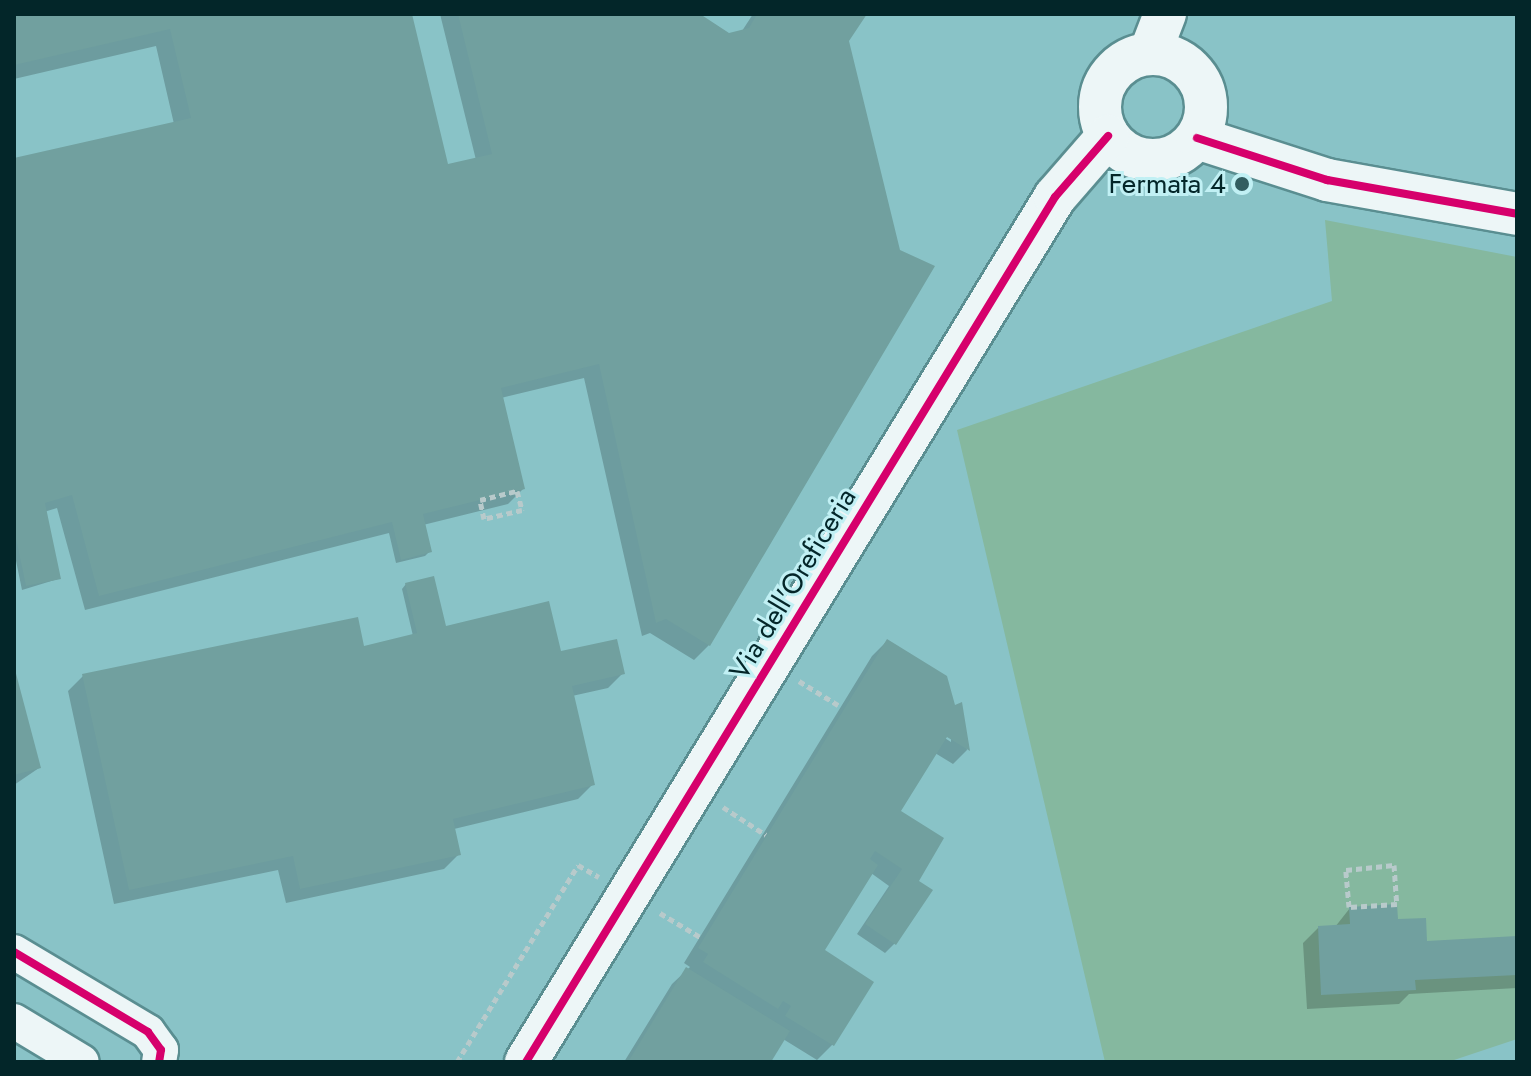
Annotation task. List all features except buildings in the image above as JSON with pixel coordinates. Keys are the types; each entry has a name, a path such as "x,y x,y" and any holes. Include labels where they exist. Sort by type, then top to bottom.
{"street":[{"path":"1150,53 1165,14"},
{"path":"1150,53 1167,55 1196,73 1207,105 1197,138 1170,158 1152,161 1119,149 1108,136 1100,110 1105,83 1116,68 1150,53"},
{"name":"Via dell'Oreficeria","path":"526,1062 1055,197 1108,136"},
{"path":"1197,138 1327,180 1517,214"},
{"path":"14,952 148,1032 161,1050 159,1062"},
{"path":"14,1021 82,1062"}],"path":[{"path":"517,491 522,510 484,519 480,500 517,491"},
{"path":"814,690 838,705"},
{"path":"741,819 766,835"},
{"path":"457,1062 578,865 629,895"},
{"path":"1394,865 1397,904 1349,907 1346,870 1394,865"},
{"path":"676,923 700,937"}],"green space":[{"path":"1325,220 1517,257 1517,1039 1448,1062 1105,1062 957,430 1332,301"}],"cycle path":[{"path":"526,1062 1055,197 1108,136"},
{"path":"1197,138 1327,180 1517,214"},
{"path":"14,952 148,1032 161,1050 159,1062"}],"place":[{"name":"Fermata 4","path":"1242,184"}]}
